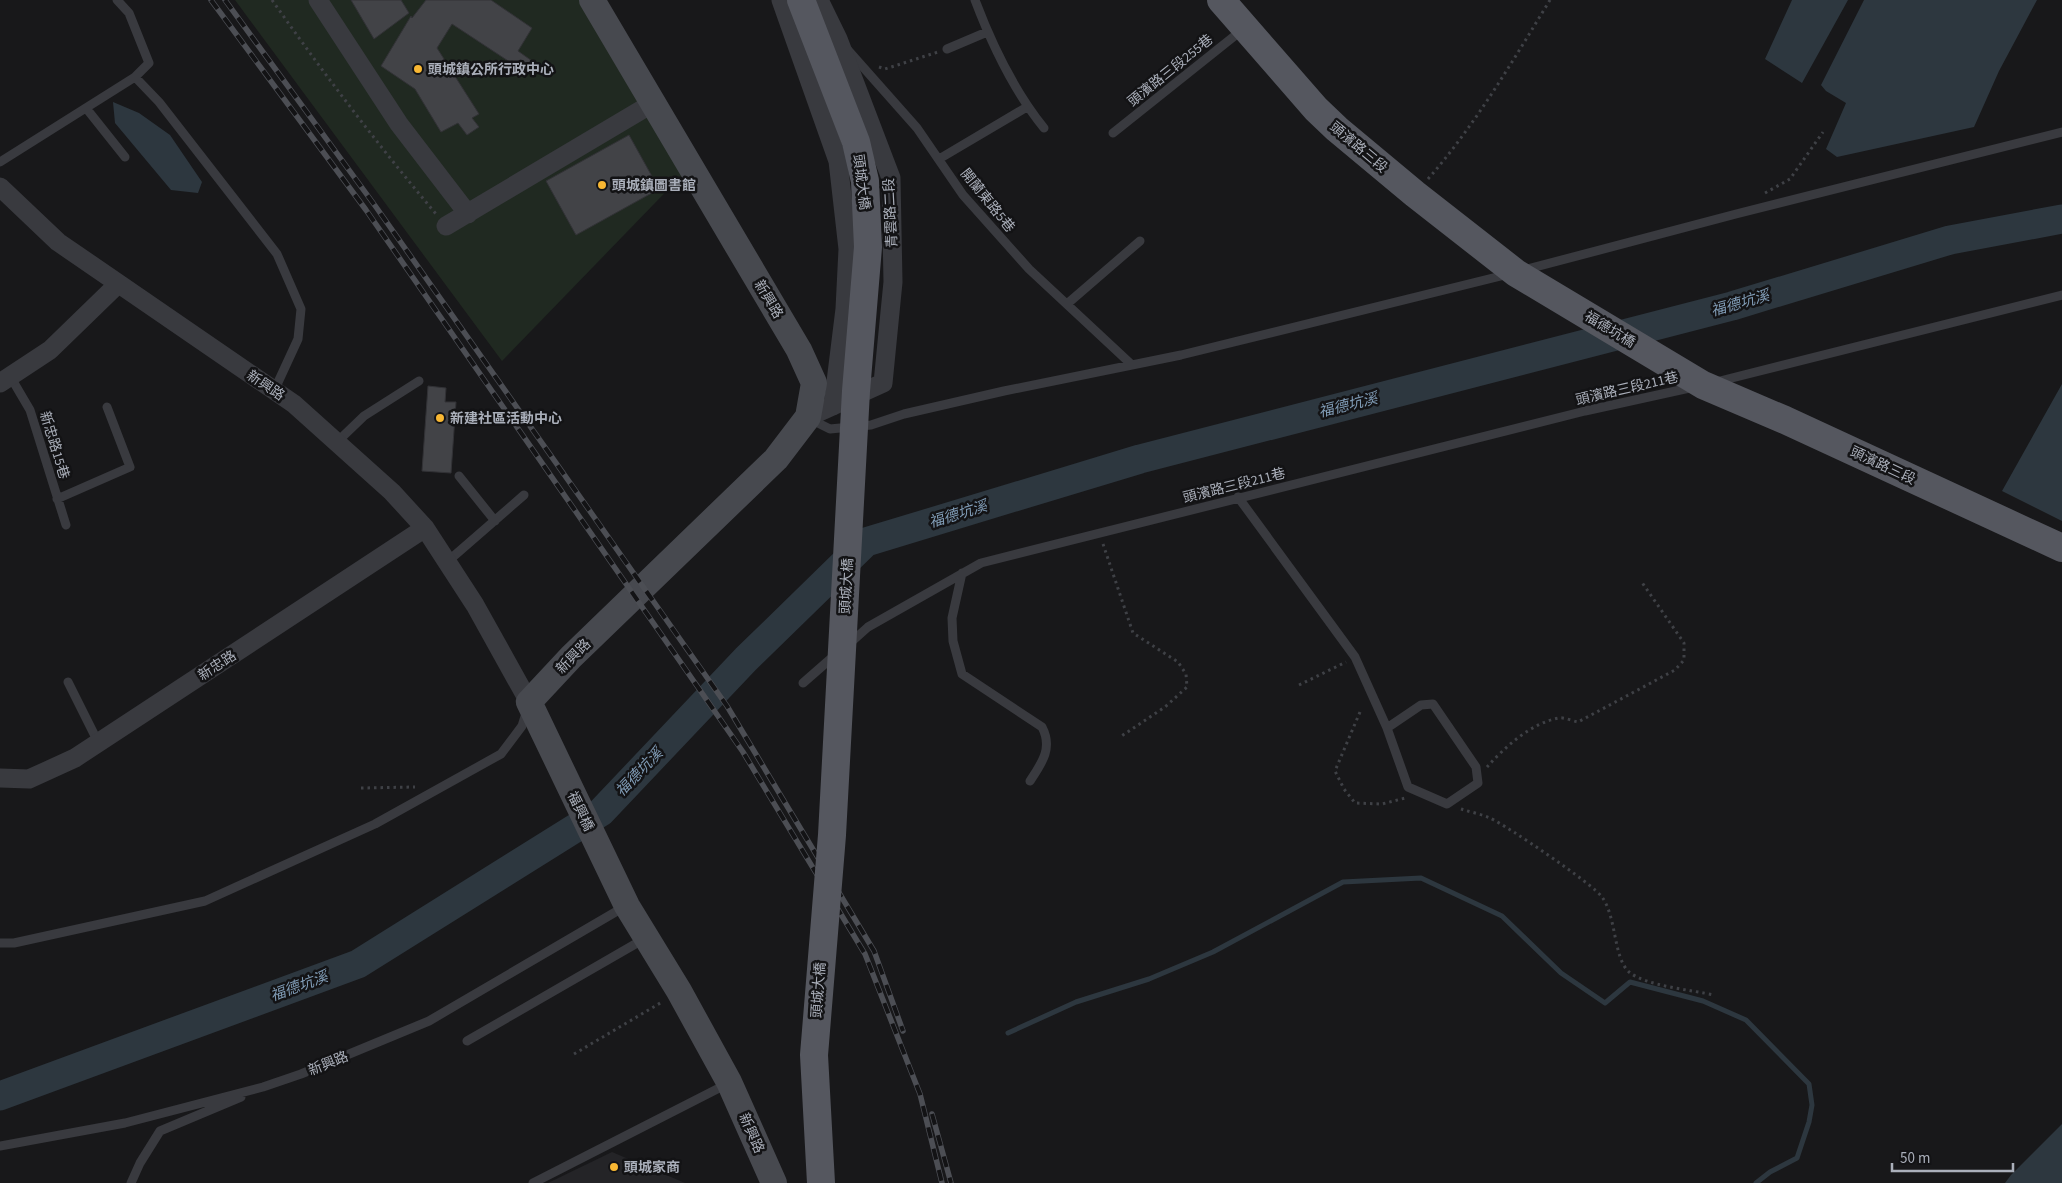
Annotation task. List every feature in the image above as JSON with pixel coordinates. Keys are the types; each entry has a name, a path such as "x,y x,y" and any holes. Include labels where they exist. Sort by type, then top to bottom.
{"main road":[{"name":"頭城大橋","path":"801,0 856,142 865,181 868,246 856,391 832,835 814,1055 821,1183"},
{"name":"頭濱路三段","path":"1221,0 1316,109 1415,194 1516,272"},
{"name":"福德坑橋","path":"1516,272 1703,385"},
{"name":"頭濱路三段","path":"1703,385 1785,420 2062,548"}],"street":[{"path":"318,0 399,124 468,214"},
{"name":"新興路","path":"0,187 58,242 294,404 392,492 425,528 475,605 529,702 571,657 776,458 808,417 814,383 799,350 592,0"},
{"path":"781,0 838,161 848,249 845,309 833,406"},
{"name":"青雲路二段","path":"808,417 883,383 893,282 891,178 844,46 819,0"},
{"path":"446,226 653,103"},
{"path":"5,380 50,350 118,284"},
{"name":"新忠路","path":"0,778 29,779 75,758 425,528"},
{"name":"福興橋","path":"529,702 622,896"},
{"name":"新興路","path":"622,896 679,991 729,1082 774,1183"}],"lane":[{"path":"0,162 136,77 150,63 129,12 117,0"},
{"path":"975,0 987,32 1027,107 1044,128"},
{"name":"頭濱路三段255巷","path":"1113,133 1244,28"},
{"path":"947,49 987,32"},
{"name":"開蘭東路5巷","path":"844,46 917,128 963,194 1022,262 1132,366"},
{"path":"136,77 160,102 277,254 301,309 298,339 274,391"},
{"path":"939,159 1027,107"},
{"path":"86,108 125,157"},
{"path":"808,417 830,429 871,425 904,414 1004,391 1132,366 1261,336 1516,272 1736,214 2062,132"},
{"path":"1067,304 1140,241"},
{"name":"頭濱路三段211巷","path":"803,682 868,627 981,563 1584,411 1748,376 2062,295"},
{"name":"新忠路15巷","path":"5,380 30,410 66,525"},
{"path":"337,442 364,416 419,381"},
{"path":"57,499 130,467 107,407"},
{"path":"459,476 495,521"},
{"path":"447,562 524,496"},
{"path":"1238,497 1356,657 1387,728 1408,787 1446,804 1478,783 1479,777 1476,767 1432,704 1422,705 1387,728"},
{"path":"962,573 952,618 954,641 962,674 1042,727 1047,737 1046,758 1030,781"},
{"path":"68,682 98,742"},
{"path":"0,943 14,943 205,901 375,824 501,754 522,726 529,702"},
{"name":"新興路","path":"0,1146 125,1123 263,1087 429,1021 622,896"},
{"path":"466,1041 647,936"},
{"path":"533,1183 729,1082"},
{"path":"131,1183 140,1163 160,1131 263,1087"}],"path":[{"path":"272,0 320,68 382,149 446,226"},
{"path":"1415,194 1453,150 1486,105 1550,0"},
{"path":"844,46 871,64 885,69 947,49"},
{"path":"1763,195 1790,179 1823,132"},
{"path":"1101,534 1104,552 1119,588 1133,633 1178,662 1186,674 1187,688 1165,707 1120,737"},
{"path":"1479,777 1506,747 1541,725 1560,717 1578,722 1675,670 1684,660 1684,643 1641,581"},
{"path":"1299,685 1356,657"},
{"path":"1360,712 1335,771 1344,789 1355,803 1382,804 1423,793"},
{"path":"361,788 446,785"},
{"path":"1446,804 1491,818 1602,896 1613,918 1622,964 1630,973 1645,980 1714,995"},
{"path":"574,1054 679,991"}],"shaded area":[{"path":"235,0 579,0 685,172 502,361"},
{"path":"1792,0 1848,0 1802,83 1765,59"},
{"path":"1864,0 2037,0 1999,71 1974,127 1837,157 1826,149 1846,103 1826,91 1821,85"},
{"path":"113,102 139,113 170,135 202,182 198,193 171,190 115,123"},
{"path":"2062,384 2062,521 2002,491"},
{"path":"2062,1124 2062,1183 2005,1183 2011,1175"},
{"name":"頭城家商","path":"612,1152 685,1183 548,1183"}],"building":[{"path":"351,0 401,0 409,13 374,39"},
{"name":"頭城鎮公所行政中心","path":"426,0 491,0 532,28 518,51 532,61 525,72 452,24 437,48 479,114 472,118 479,127 467,135 458,123 441,132 415,89 381,66 411,16 412,18"},
{"name":"頭城鎮圖書館","path":"629,135 659,189 576,235 546,181"},
{"name":"新建社區活動中心","path":"428,386 446,388 445,402 456,402 451,473 422,471"}],"waterway":[{"name":"福德坑溪","path":"0,1096 358,964 601,812 746,659 866,542 1140,459 1732,306 1950,240 2062,219"},
{"path":"1008,1033 1076,1002 1149,979 1213,952 1343,882 1421,878 1502,916 1561,973 1605,1003 1630,982 1703,1001 1746,1020 1809,1084 1812,1105 1809,1122 1797,1158 1770,1172 1756,1183"}],"railway":[{"path":"211,0 366,210 743,752 865,954 920,1094 942,1183"},
{"path":"225,0 376,207 727,706 874,951 903,1031"},
{"path":"932,1114 951,1183"}],"place":[{"name":"頭城鎮公所行政中心","path":"418,69"},
{"name":"頭城鎮圖書館","path":"602,185"},
{"name":"新建社區活動中心","path":"440,418"},
{"name":"頭城家商","path":"614,1167"}]}
